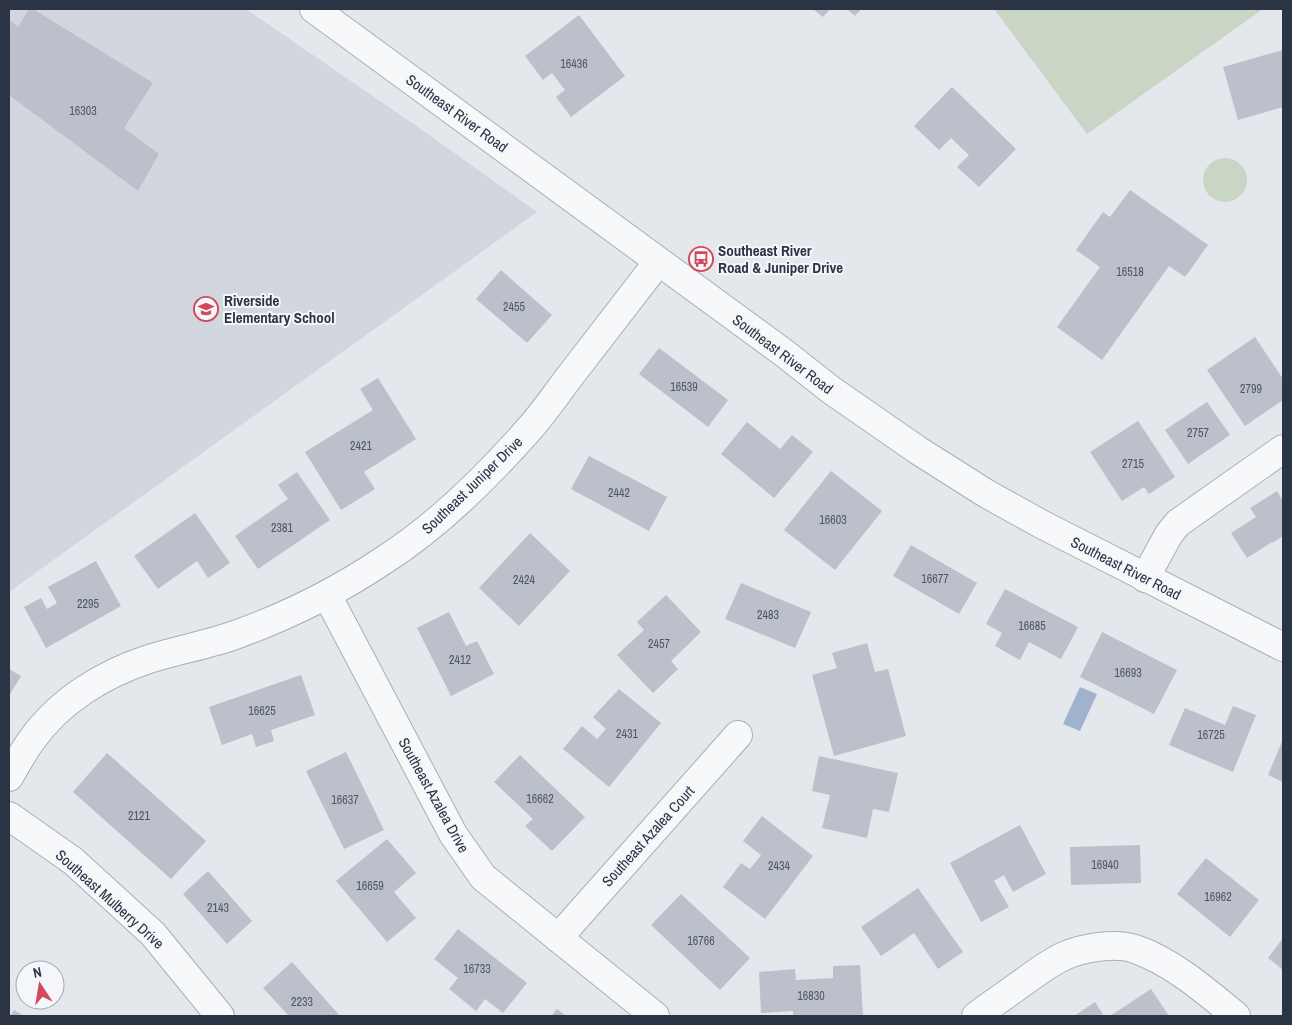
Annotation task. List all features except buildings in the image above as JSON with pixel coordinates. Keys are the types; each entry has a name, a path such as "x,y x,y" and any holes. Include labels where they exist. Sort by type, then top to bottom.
{"street":[{"name":"Southeast River Road","path":"327,12 658,262 784,353 831,390 920,451 987,494 1043,525 1283,647"},
{"name":"Southeast Juniper Drive","path":"9,777 32,739 48,721 82,691 103,678 150,658 235,635 296,610 327,595 412,541 441,517 484,476 531,427 658,262"},
{"path":"1145,578 1169,534 1178,523 1283,449"},
{"name":"Southeast Azalea Drive","path":"327,595 453,834 483,877 655,1016"},
{"name":"Southeast Azalea Court","path":"558,938 738,735"},
{"name":"Southeast Mulberry Drive","path":"9,816 73,861 153,934 220,1016"},
{"path":"976,1016 1046,966 1065,956 1082,950 1111,946 1133,948 1164,961 1236,1016"}],"shaded area":[{"name":"Riverside Elementary School","path":"9,9 246,9 428,134 537,212 9,592"}],"green space":[{"path":"994,9 1263,9 1087,134"},
{"path":"1229,158 1241,164 1246,171 1246,189 1241,196 1234,201 1221,202 1213,199 1206,192 1203,176 1206,168 1213,161"}],"water":[{"path":"1080,687 1097,694 1080,731 1063,724"}],"place":[{"name":"Southeast River Road & Juniper Drive","path":"701,259"},
{"name":"Riverside Elementary School","path":"206,309"}]}
